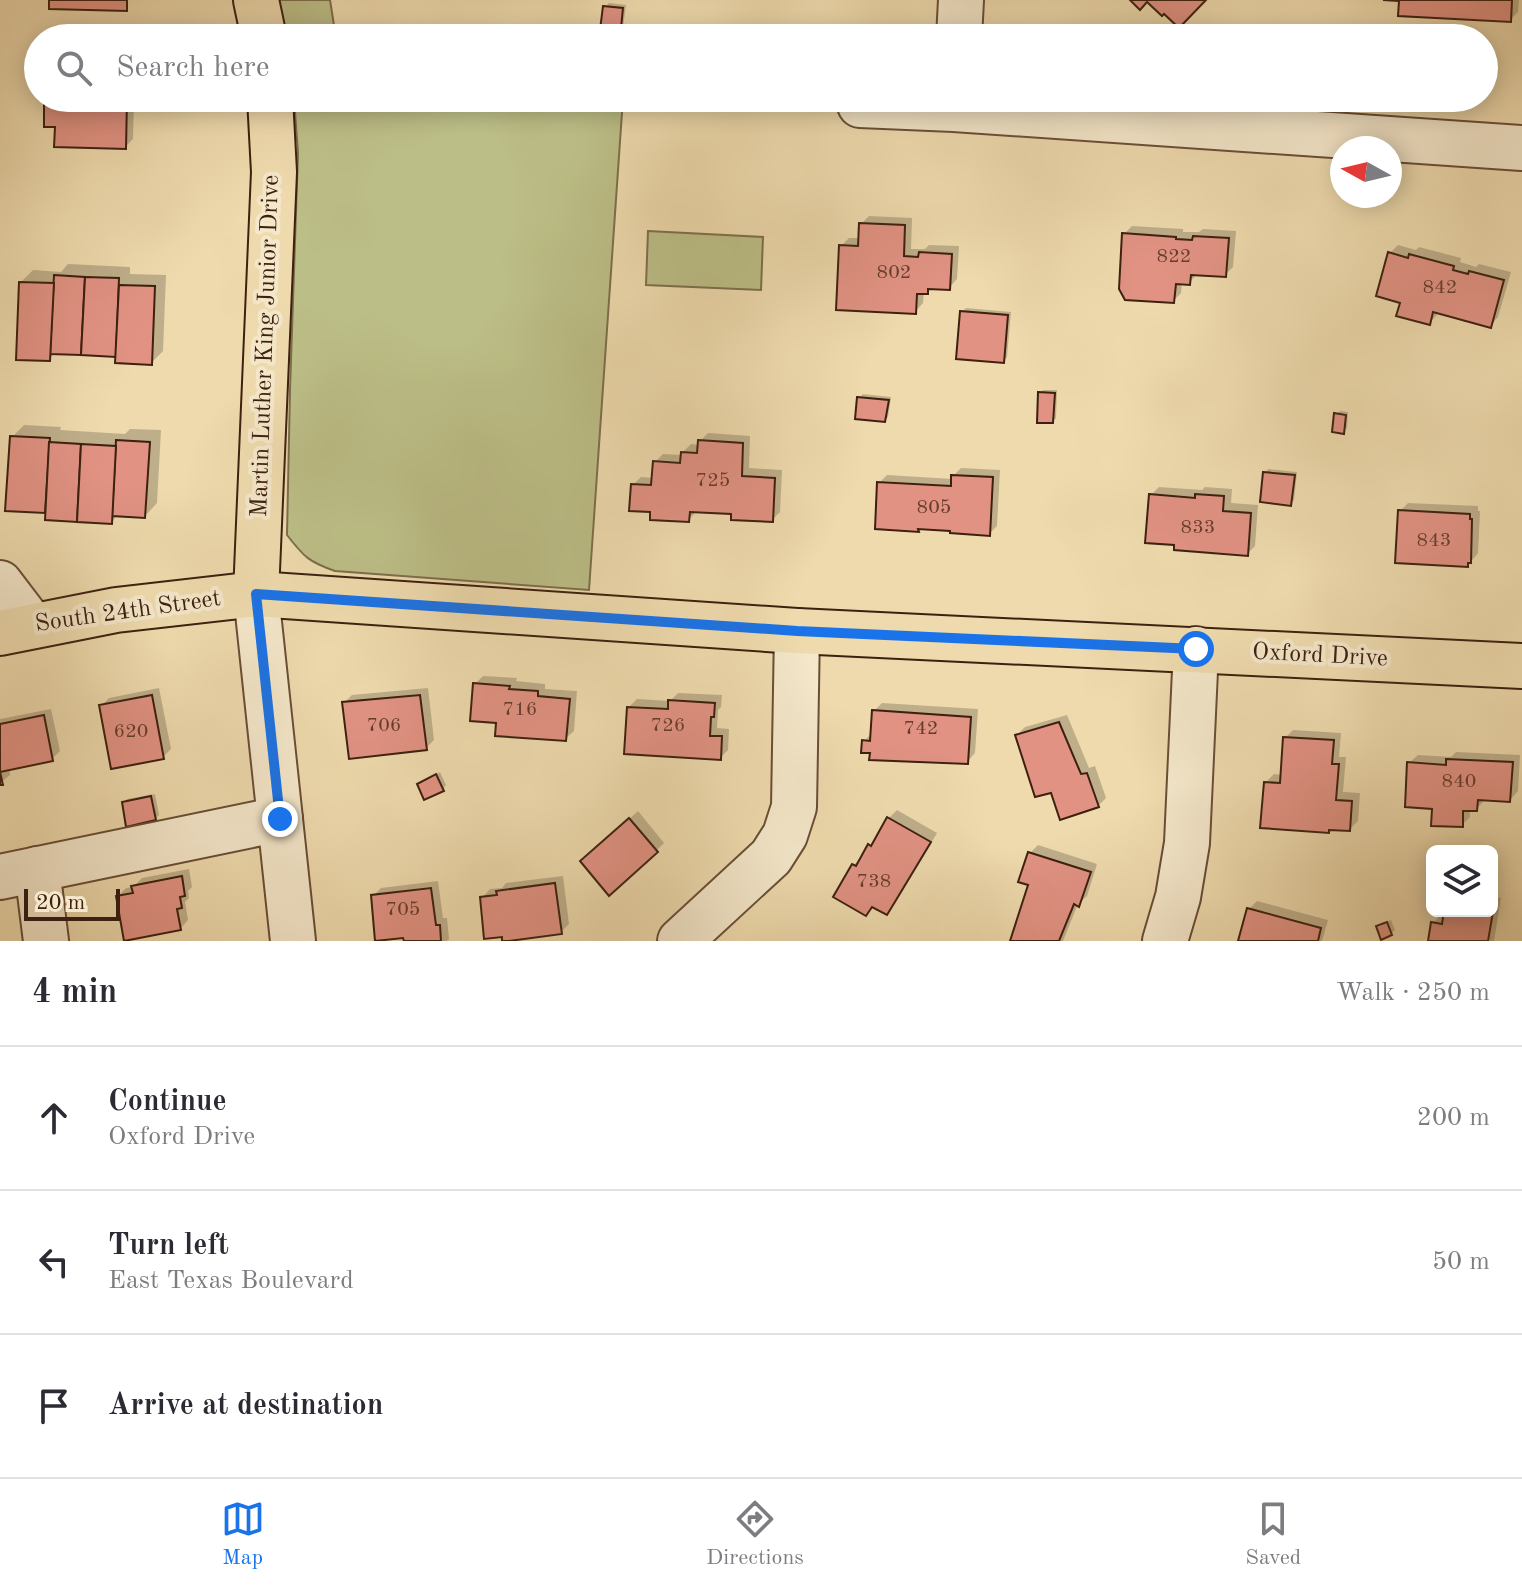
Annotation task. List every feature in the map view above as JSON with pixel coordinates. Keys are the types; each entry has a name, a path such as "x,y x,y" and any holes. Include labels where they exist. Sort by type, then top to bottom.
{"main road":[{"path":"256,0 261,24"},
{"name":"Martin Luther King Junior Drive","path":"256,594 274,172 271,112"},
{"name":"South 24th Street","path":"16,629 116,610 256,594"},
{"name":"Oxford Drive","path":"256,594 797,631 1522,666"}],"street":[{"path":"960,24 961,0"},
{"path":"1058,112 1522,148"},
{"path":"0,583 16,629"},
{"path":"256,594 293,941"},
{"path":"680,941 771,857 785,835 794,807 797,631"},
{"path":"1165,941 1178,897 1187,843 1196,649"},
{"path":"46,941 19,873 280,819"}],"green space":[{"path":"278,0 330,0 334,24 283,24"},
{"path":"295,112 622,112 589,590 335,571 308,558 287,535 298,153"},
{"path":"648,231 763,237 761,290 646,285"}],"building":[{"path":"49,0 127,0 127,11 49,9"},
{"path":"1130,0 1206,0 1183,24 1175,24 1147,2 1140,10"},
{"path":"1383,0 1512,0 1511,22 1398,16 1399,1"},
{"path":"603,6 623,8 621,24 601,24"},
{"path":"44,112 127,112 126,149 54,147 55,127 44,127"},
{"path":"859,223 905,225 904,256 918,257 919,252 952,254 950,290 928,289 928,294 917,294 916,314 836,310 839,245 858,246"},
{"path":"1122,233 1192,240 1193,236 1229,238 1226,277 1191,275 1190,285 1176,284 1174,303 1125,300 1119,289"},
{"path":"1388,252 1408,258 1409,254 1454,266 1453,270 1504,280 1491,328 1433,312 1430,325 1396,316 1400,303 1376,296"},
{"path":"54,275 85,277 81,355 50,354"},
{"path":"85,277 119,278 116,357 81,355"},
{"path":"19,282 54,283 50,361 16,360"},
{"path":"119,285 155,286 152,365 115,363"},
{"path":"960,311 1008,315 1004,363 956,359"},
{"path":"1038,392 1055,393 1053,423 1037,423"},
{"path":"857,397 889,400 885,422 855,419"},
{"path":"1334,413 1346,415 1344,434 1332,432"},
{"path":"10,436 50,438 45,513 5,511"},
{"path":"116,440 150,442 145,518 112,516"},
{"path":"698,440 743,443 742,476 775,478 773,522 731,520 731,514 690,512 689,522 650,520 650,512 629,511 631,484 651,485 653,461 680,463 681,452 697,453"},
{"path":"49,442 81,444 77,522 45,520"},
{"path":"81,444 116,446 112,524 77,522"},
{"path":"1263,472 1295,475 1291,506 1260,502"},
{"path":"951,475 993,477 990,536 918,529 919,532 875,529 877,482 951,486"},
{"path":"1149,494 1195,498 1195,494 1224,496 1223,511 1251,513 1248,556 1174,550 1174,545 1145,543"},
{"path":"1398,510 1470,514 1471,563 1468,567 1395,563"},
{"path":"473,683 510,686 509,689 538,691 538,696 570,699 566,741 495,736 496,723 470,721"},
{"path":"152,695 164,759 111,769 99,705"},
{"path":"420,695 427,750 349,759 342,702"},
{"path":"668,700 715,703 710,736 722,736 721,760 624,754 627,707 668,709"},
{"path":"872,710 971,717 968,764 869,760 870,753 861,753 862,740 870,741"},
{"path":"44,715 53,761 0,772 0,724"},
{"path":"1059,722 1081,774 1087,773 1099,807 1060,820 1051,793 1035,797 1015,735"},
{"path":"1283,737 1334,740 1332,764 1339,764 1336,800 1352,801 1350,831 1329,830 1329,833 1260,828 1264,782 1280,783"},
{"path":"1446,759 1513,762 1510,802 1478,800 1477,811 1463,811 1463,827 1431,826 1432,809 1405,807 1407,762 1446,765"},
{"path":"436,774 444,791 424,800 417,784"},
{"path":"151,796 156,820 126,827 122,802"},
{"path":"887,817 931,842 887,915 872,907 866,916 833,897 852,864 856,866 868,844 871,846"},
{"path":"629,818 658,852 609,896 580,861"},
{"path":"1028,852 1091,872 1079,907 1074,904 1059,941 1010,941 1028,885 1018,882"},
{"path":"182,876 185,896 180,897 182,908 177,909 181,930 124,941 116,896 133,893 131,886"},
{"path":"555,883 562,934 509,941 502,941 502,937 484,939 480,897 497,895 496,891"},
{"path":"431,888 441,941 404,941 403,938 375,941 371,895"},
{"path":"1247,908 1321,928 1318,941 1238,941"},
{"path":"1443,917 1492,917 1488,941 1428,941 1431,922 1442,924"},
{"path":"1387,922 1392,935 1381,940 1376,926"}],"route":[{"path":"280,819 256,594 797,631 1196,649"}]}
